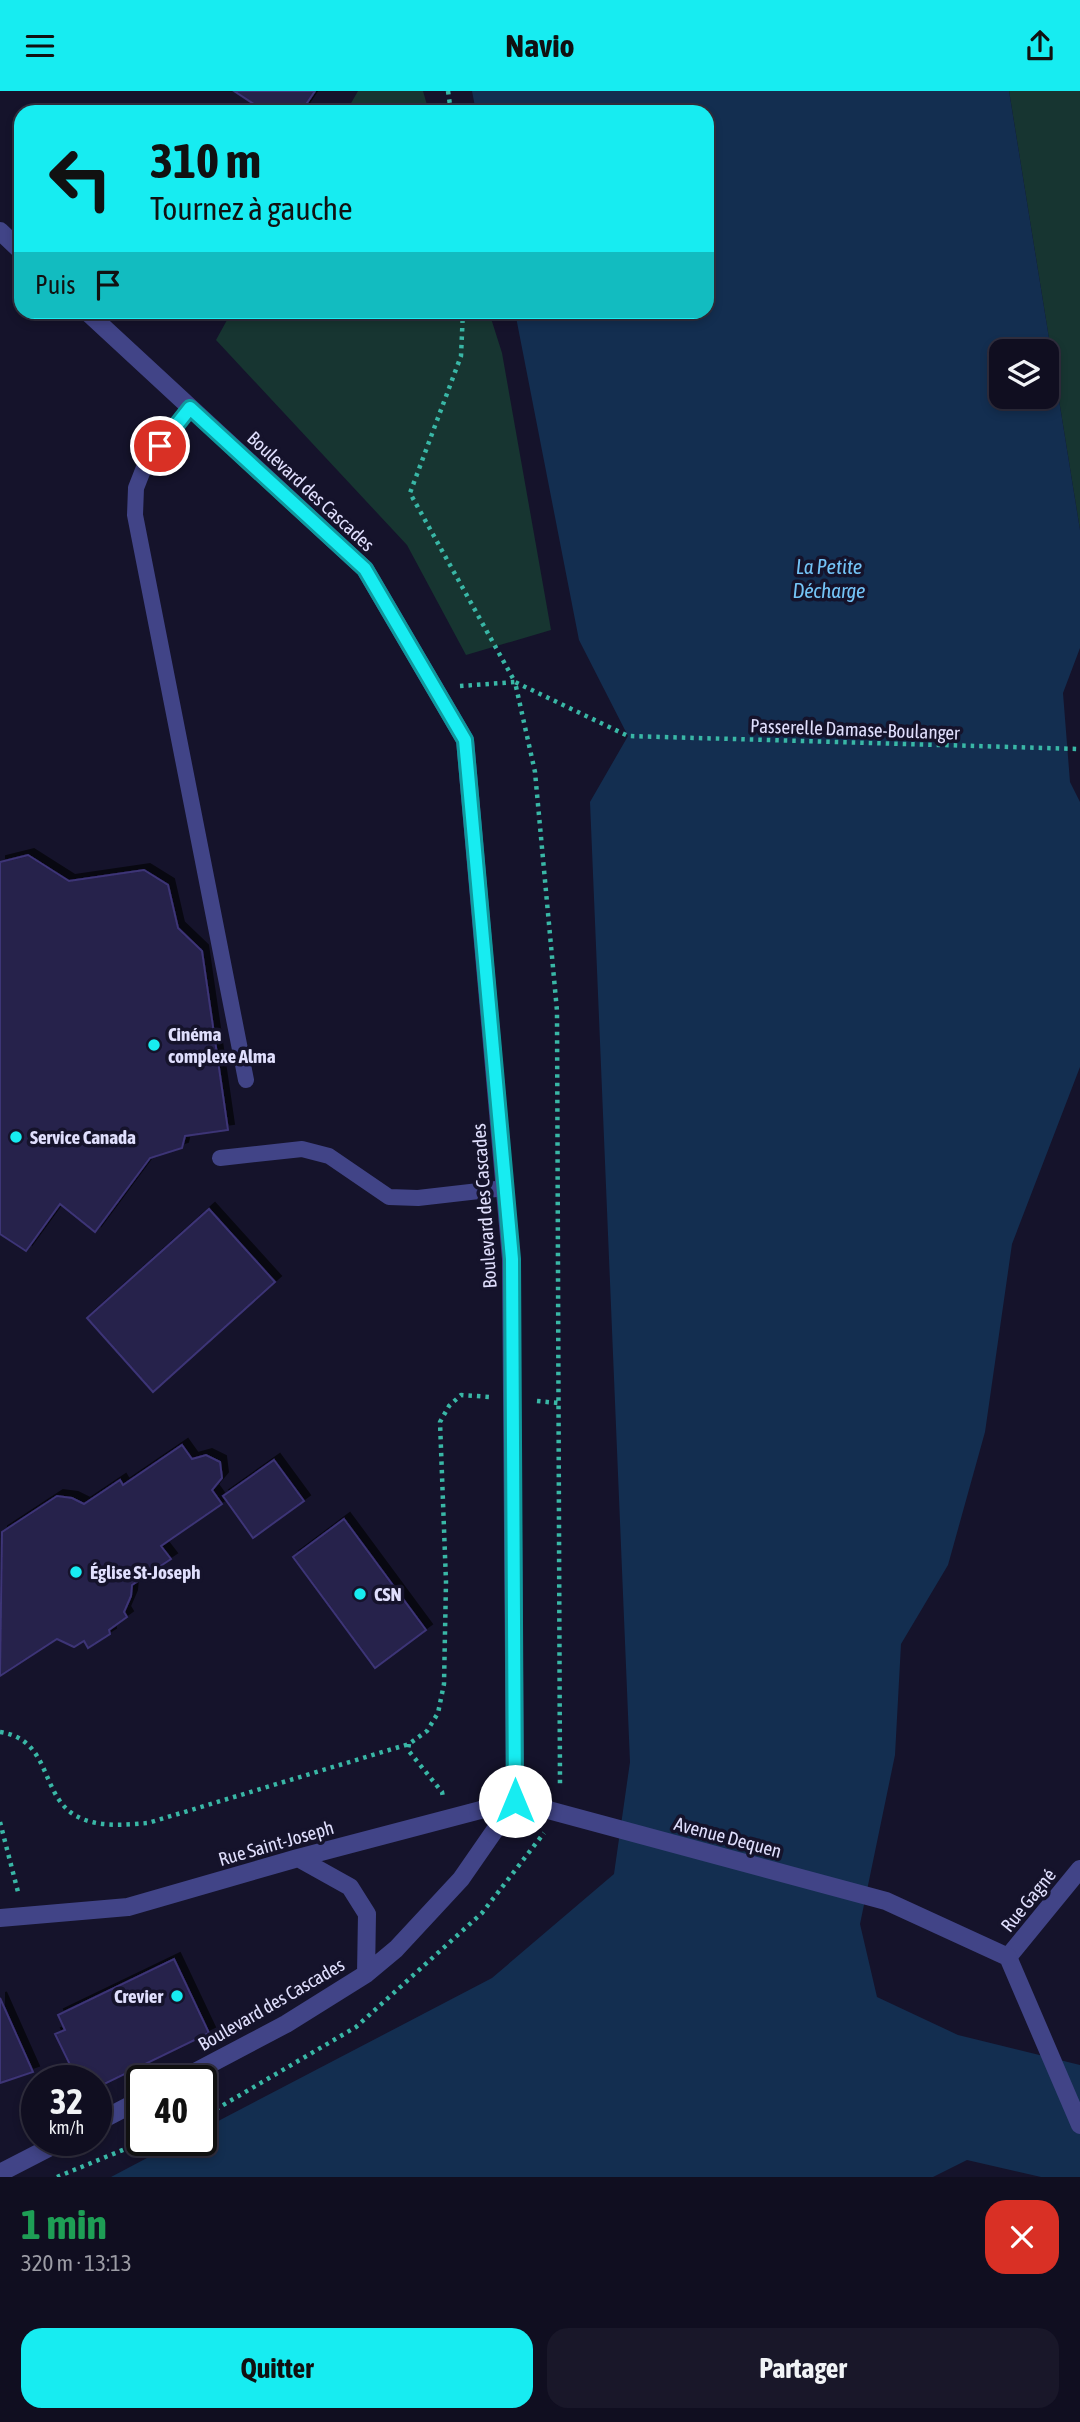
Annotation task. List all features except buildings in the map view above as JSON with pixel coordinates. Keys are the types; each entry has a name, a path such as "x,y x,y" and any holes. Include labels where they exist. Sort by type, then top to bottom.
{"street":[{"path":"0,232 14,245"},
{"name":"Boulevard des Cascades","path":"95,319 365,569 465,740 512,1259 515,1801 461,1879 396,1949 366,1974 286,2024 208,2065"},
{"name":"Rue Saint-Joseph","path":"0,1918 128,1907 298,1858 515,1801 560,1813"},
{"name":"Avenue Dequen","path":"560,1813 886,1901 1008,1957"},
{"path":"298,1858 351,1887 367,1914 366,1974"},
{"name":"Rue Gagné","path":"1008,1957 1080,1869"},
{"path":"1008,1957 1080,2125"},
{"path":"0,2173 33,2156"}],"lane":[{"path":"190,408 145,465 136,488 135,515 246,1080"},
{"path":"220,1158 302,1149 329,1157 389,1197 418,1198 505,1188"}],"path":[{"path":"463,319 461,356 410,493 515,682 534,772 557,1011 560,1813"},
{"path":"434,688 515,682"},
{"name":"Passerelle Damase-Boulanger","path":"515,682 628,736 1080,749"},
{"path":"0,1732 21,1738 31,1746 59,1798 71,1813 96,1822 123,1825 148,1823 409,1744 427,1731 433,1722 438,1713 444,1683 446,1582 440,1422 449,1406 461,1395 558,1403"},
{"path":"409,1744 408,1750 442,1792 446,1818"},
{"path":"0,1822 24,1917"},
{"path":"57,2177 126,2149"}],"green space":[{"path":"358,91 423,91 427,105 350,105"},
{"path":"1009,91 1080,91 1080,530 1059,400 1059,339 1049,339"},
{"path":"228,319 491,319 502,353 551,630 466,655 407,545 216,340"}],"water":[{"name":"La Petite Décharge","path":"472,91 1009,91 1049,339 989,339 989,409 1059,409 1059,400 1080,530 1080,648 1063,693 1070,782 1080,802 1080,1067 1012,1244 985,1432 948,1565 901,1644 895,1755 860,1924 877,1997 958,2035 1080,2065 1080,2177 1041,2177 967,2160 933,2177 111,2177 151,2156 217,2156 217,2122 492,1978 614,1874 630,1762 590,802 628,736 579,640 516,319 714,319 714,105 475,105"}],"place":[{"name":"Cinéma complexe Alma","path":"154,1045"},
{"name":"Service Canada","path":"16,1137"},
{"name":"Église St-Joseph","path":"76,1572"},
{"name":"CSN","path":"360,1594"},
{"name":"Crevier","path":"177,1996"}],"route":[{"path":"160,446 190,408 365,569 465,740 512,1259 515,1801"}]}
